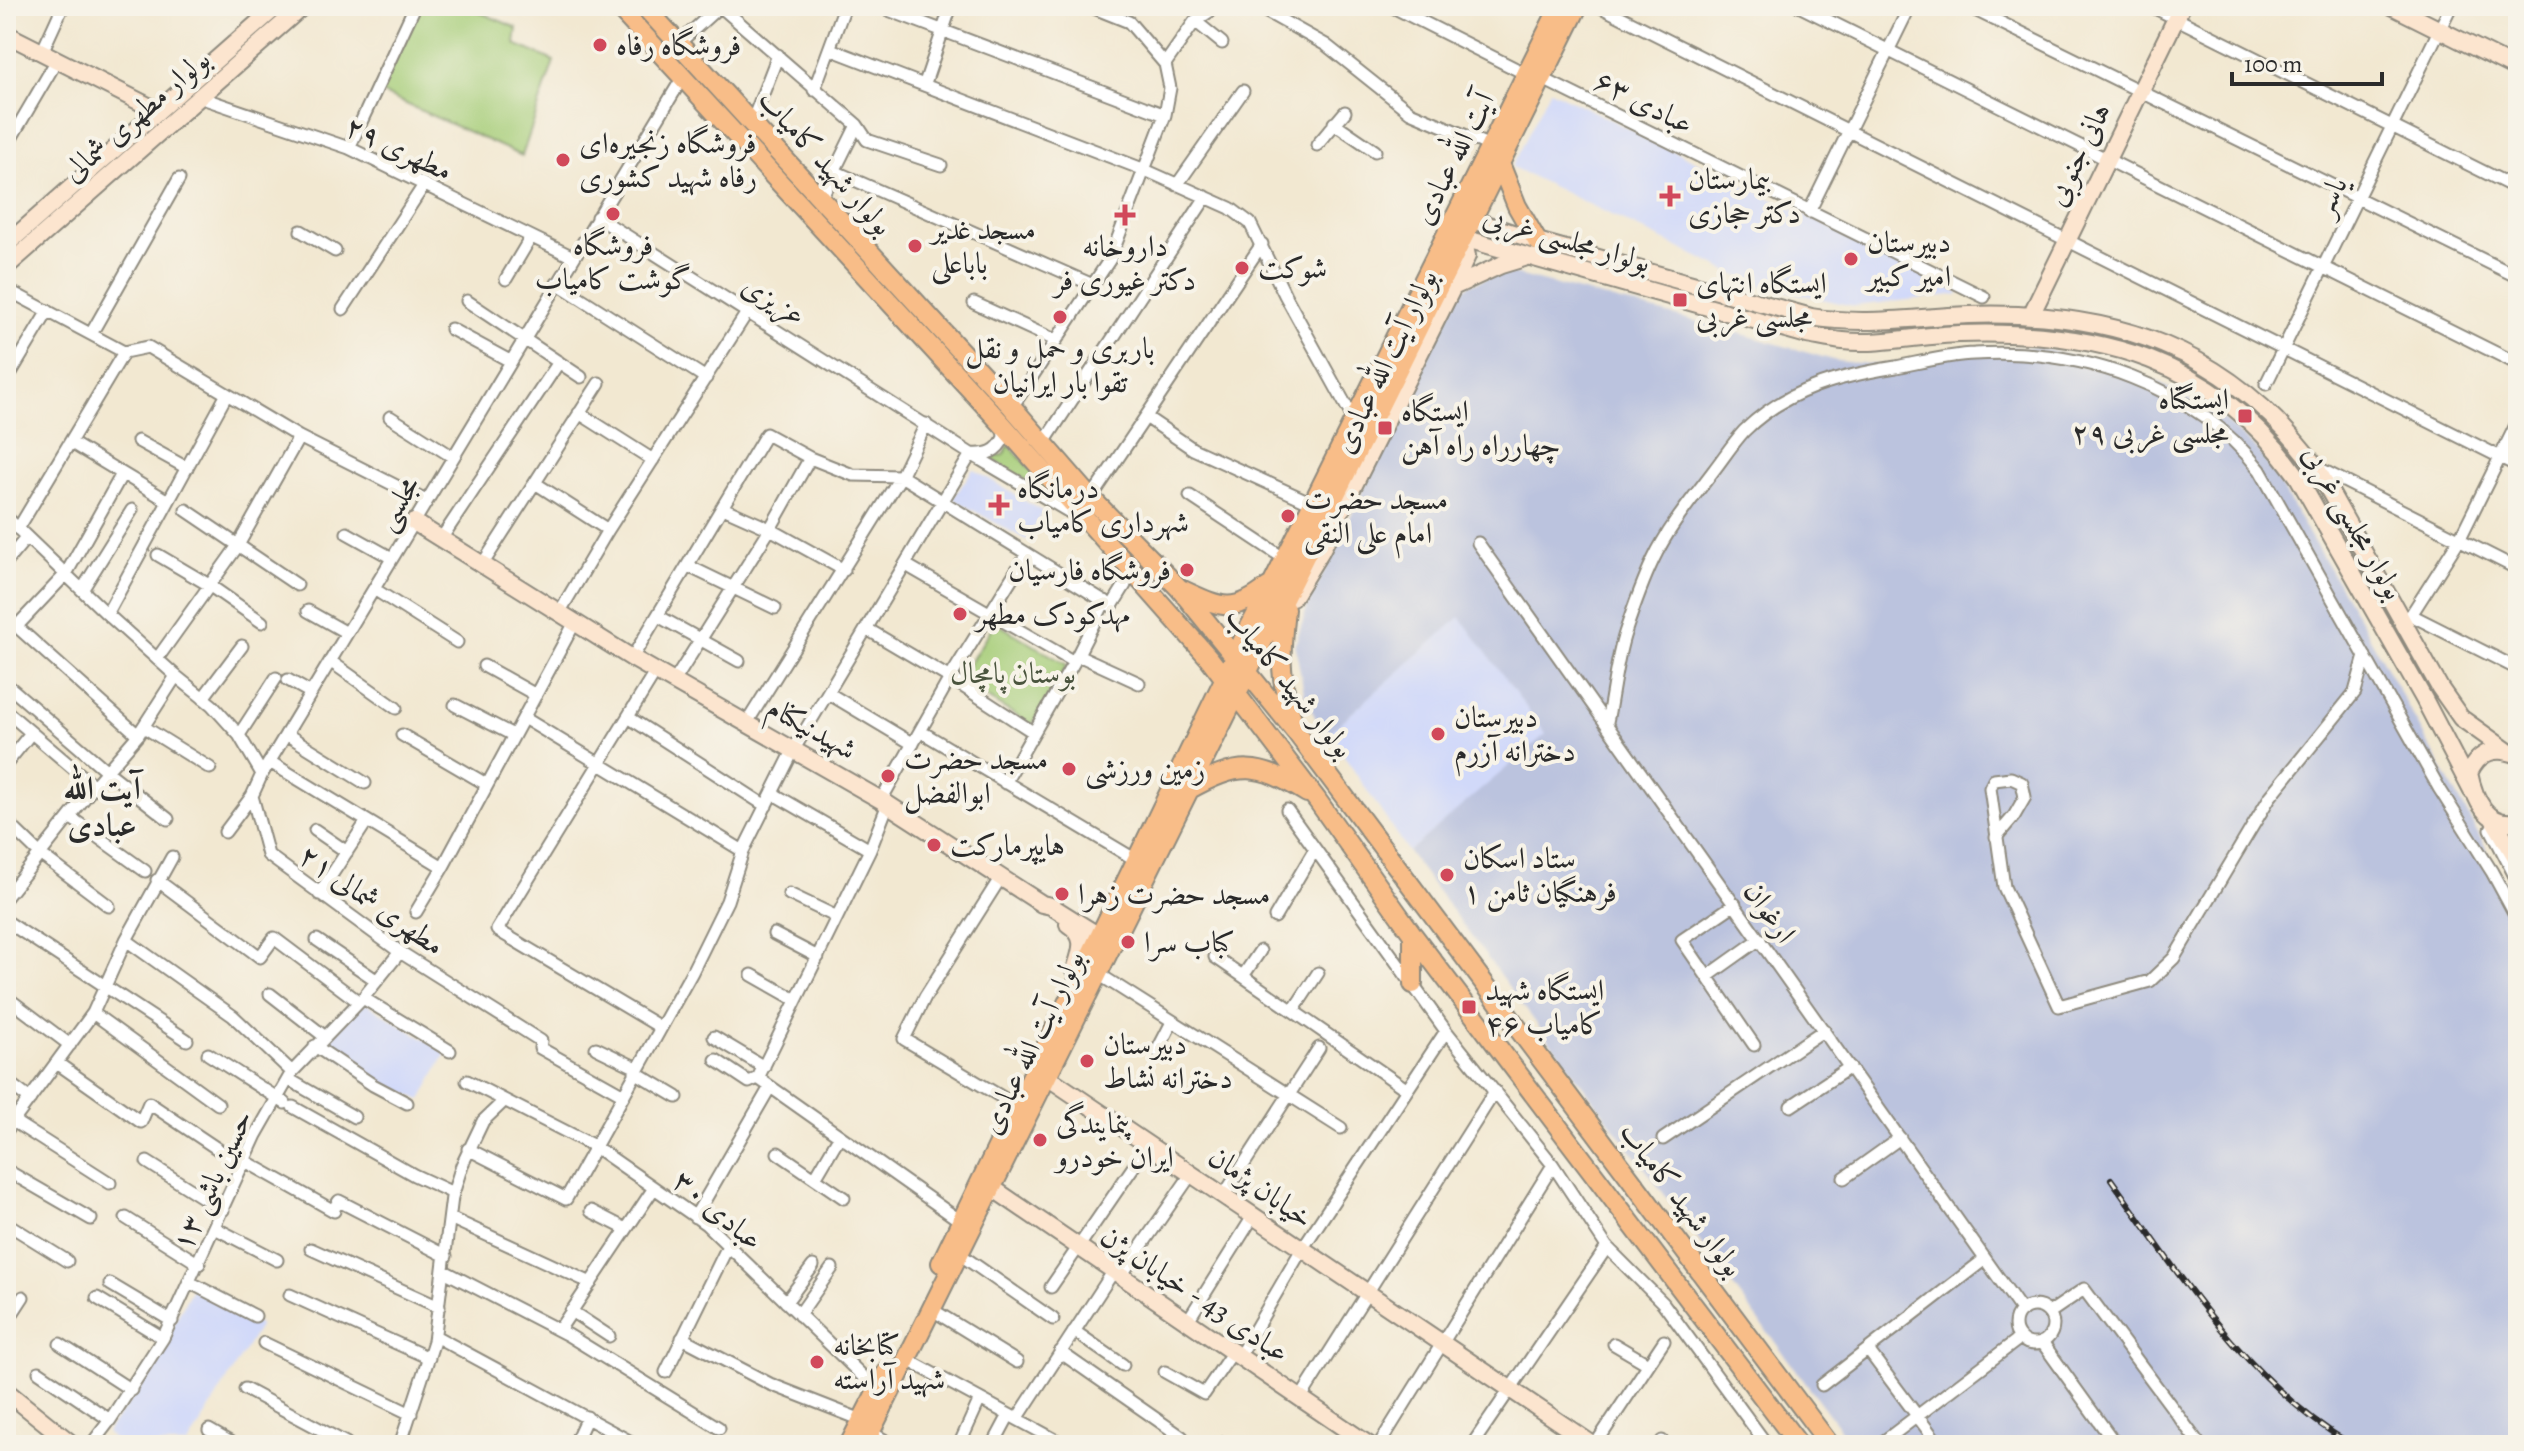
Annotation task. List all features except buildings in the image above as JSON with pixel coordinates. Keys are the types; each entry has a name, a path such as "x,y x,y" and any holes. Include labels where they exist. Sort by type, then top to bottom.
{"main road":[{"name":"بولوار مطهری شمالی","path":"6,267 158,111 277,6"},
{"name":"بولوار مطهری شمالی","path":"6,245 72,198 199,97 303,6"},
{"name":"بولوار شهید کامیاب","path":"617,6 1002,424 1231,686 1413,935 1799,1445"},
{"name":"بولوار شهید کامیاب","path":"644,6 1012,407 1091,498 1179,588 1296,732 1830,1445"},
{"name":"آیت الله عبادی","path":"1241,665 1273,583 1291,566 1312,503 1452,222 1495,154 1533,76 1560,6"},
{"name":"آیت الله عبادی","path":"1533,76 1578,6"},
{"path":"2392,6 2518,69"},
{"name":"هانی جنوبی","path":"2031,315 2179,12"},
{"path":"6,34 158,111"},
{"path":"1495,154 1517,206 1537,241"},
{"name":"آیت الله عبادی","path":"1241,665 1473,220 1495,154"},
{"name":"بولوار مجلسی غربی","path":"2493,819 2472,791 2298,477 2278,447 2245,416 2185,375 2117,347 2030,334 1955,334 1871,341 1819,337 1463,238 1452,222 1473,220 1537,241 1811,317 1845,322 1953,315 2031,315 2123,329 2194,358 2258,401 2292,435 2316,467 2440,688 2461,718 2514,751"},
{"name":"بولوار آیت الله عبادی","path":"849,1445 865,1433 959,1220 1015,1105 1072,990 1105,940 1188,790 1241,665 1285,609 1328,538 1467,256 1463,238"},
{"path":"1453,287 1525,257"},
{"name":"شهیدنیکنام","path":"414,522 574,624 884,802 1042,904"},
{"path":"1291,566 1280,653 1282,689 1296,732"},
{"path":"1179,588 1219,606 1233,607 1251,601 1273,583"},
{"name":"بولوار آیت الله عبادی","path":"882,1394 906,1359 1097,973 1105,940 1136,860 1231,686"},
{"path":"2472,791 2469,773 2479,757 2497,750 2514,751"},
{"path":"1188,790 1215,775 1234,769 1258,770 1279,776 1317,800"},
{"path":"2493,819 2501,823 2518,821"},
{"path":"2493,819 2518,861"},
{"path":"1042,904 1051,906 1105,940"},
{"path":"1042,904 1046,911 1074,928 1082,940 1072,990"},
{"path":"1413,935 1413,984"},
{"name":"خیابان پژمان","path":"1046,1076 1594,1445"},
{"name":"عبادی 43 - خیابان پژن","path":"991,1187 1369,1445"},
{"path":"1687,1297 1707,1279"},
{"path":"6,1391 73,1445"}],"street":[{"path":"6,147 49,56 63,6"},
{"path":"349,148 415,6"},
{"path":"679,43 720,6 857,125 867,140 941,165"},
{"path":"814,90 845,6"},
{"path":"878,6 1165,115"},
{"path":"925,83 951,6"},
{"path":"1012,407 1110,259 1165,115 1170,88 1165,64 1120,11 1089,6"},
{"path":"1165,64 1195,21 1218,6"},
{"path":"1256,6 1326,45 1410,112 1495,154"},
{"name":"عبادی ۶۳","path":"1391,6 1984,297"},
{"path":"1599,6 2518,466"},
{"path":"1799,6 2518,364"},
{"path":"1809,212 1910,6"},
{"path":"1967,6 2518,277"},
{"path":"2151,6 2179,12 2391,126 2518,189"},
{"name":"یاسر","path":"2266,384 2451,6"},
{"path":"1195,21 1222,43"},
{"path":"830,49 1145,170 1230,208 1250,223 1285,295 1354,421"},
{"path":"752,122 778,55"},
{"name":"مجلسی","path":"262,774 683,77"},
{"path":"1177,185 1243,91"},
{"name":"مطهری ۲۹","path":"199,97 349,148 573,257"},
{"path":"1317,145 1345,112"},
{"path":"1334,123 1375,151"},
{"path":"821,198 857,125"},
{"path":"834,171 1093,285"},
{"path":"91,334 179,179"},
{"path":"343,309 424,185"},
{"path":"1043,444 1206,197"},
{"name":"عزیزی","path":"597,217 971,454 1092,525"},
{"path":"301,231 335,251"},
{"path":"506,279 531,237"},
{"path":"1091,498 1262,244"},
{"path":"557,283 706,378"},
{"path":"6,289 124,352 148,347 299,437 426,501"},
{"path":"467,301 581,377"},
{"path":"974,303 1055,340"},
{"path":"6,381 48,311"},
{"path":"559,613 608,530 748,311"},
{"path":"451,329 510,361"},
{"path":"6,562 70,442 124,352"},
{"path":"1607,722 1624,636 1654,558 1690,502 1744,431 1799,391 1843,375 1974,354 2030,356 2088,364 2159,388 2206,417 2240,445 2260,470 2439,788 2518,920"},
{"path":"441,539 559,362"},
{"path":"482,565 599,383"},
{"path":"107,614 227,394"},
{"path":"579,413 653,460"},
{"path":"390,417 453,457"},
{"path":"1146,417 1193,449 1312,503"},
{"path":"2518,421 2460,538 2411,615 2518,669"},
{"path":"746,724 901,476 926,424"},
{"path":"468,1149 566,1199 692,972 727,901 743,851 794,749 971,454 983,455 998,448 1004,437 1002,424"},
{"path":"632,658 766,434 810,458 853,475 901,476 1112,606 1125,585"},
{"path":"157,659 237,547 299,437"},
{"path":"138,441 187,468"},
{"path":"70,442 168,501"},
{"path":"675,680 770,529 810,458"},
{"path":"2316,467 2518,569"},
{"path":"16,627 66,574 122,474"},
{"path":"535,483 608,530"},
{"path":"1190,496 1291,566"},
{"path":"723,508 770,529 844,570"},
{"path":"82,590 132,510"},
{"path":"186,510 297,585"},
{"path":"6,517 107,614 203,698 239,735 262,774 252,796 225,832"},
{"path":"347,533 392,558"},
{"name":"ارغوان","path":"1478,543 2022,1311"},
{"path":"158,555 209,585 262,622"},
{"path":"716,1060 749,1082 758,1078 870,850 884,802 913,744 1026,555"},
{"path":"906,565 990,615 1076,658 1139,683"},
{"path":"688,566 775,608"},
{"path":"374,589 457,642"},
{"path":"1005,783 1105,601"},
{"path":"308,611 347,633"},
{"path":"658,616 739,661"},
{"path":"6,617 141,731 210,768"},
{"path":"416,912 574,624"},
{"path":"867,629 1033,732"},
{"path":"203,698 242,646"},
{"path":"1996,837 2025,797 2022,783 2011,778 1994,780 1990,788 1996,837 2004,887 2059,1006 2150,981 2174,958 2270,797 2355,692 2365,656"},
{"path":"330,661 396,708"},
{"path":"484,666 536,695"},
{"path":"656,671 497,930 660,1027"},
{"path":"6,897 141,731 176,676"},
{"path":"239,735 282,679 311,693"},
{"path":"6,684 168,819"},
{"path":"828,693 913,744"},
{"path":"455,705 513,735"},
{"path":"6,711 94,786"},
{"path":"628,717 766,806"},
{"path":"524,718 743,851"},
{"path":"920,731 1136,860"},
{"path":"6,764 31,733"},
{"path":"286,734 365,783"},
{"path":"402,735 486,784"},
{"path":"270,762 443,867"},
{"path":"772,793 870,850"},
{"name":"مطهری شمالی ۲۱","path":"252,796 268,855 400,952 541,1041 540,1048 622,1094"},
{"path":"2481,806 2518,882"},
{"path":"1287,810 1446,1031 1553,1165 1607,1247 1663,1303 1767,1445"},
{"path":"70,817 145,871"},
{"path":"6,821 40,854 109,906"},
{"path":"319,894 367,821"},
{"path":"315,830 347,852"},
{"path":"1275,917 1315,849"},
{"path":"110,1183 10,1126 93,1013 126,940 172,857"},
{"path":"1001,877 925,997 904,1039 1015,1105"},
{"path":"157,880 260,957 274,938 361,1000 450,1051"},
{"path":"789,894 837,917"},
{"path":"1735,904 1682,940 1754,1045"},
{"path":"6,921 187,1040"},
{"path":"774,934 818,957"},
{"path":"1708,976 1760,939"},
{"path":"126,940 233,1016 290,1075 354,1117"},
{"path":"317,940 376,980"},
{"path":"1243,976 1260,951"},
{"name":"حسین باشی ۱۳","path":"91,1445 131,1390 163,1338 244,1163 285,1103 290,1075 361,1000 400,952"},
{"path":"1215,957 1406,1089"},
{"path":"1097,973 1341,1128"},
{"path":"1293,1011 1318,973"},
{"path":"752,975 796,1000"},
{"path":"270,994 324,1036"},
{"path":"6,997 70,1045"},
{"path":"93,1013 218,1104"},
{"path":"1157,1051 1172,1022"},
{"path":"1663,1139 1824,1030"},
{"path":"1165,1372 1204,1394 1235,1355 1446,1031"},
{"path":"714,1037 764,1067"},
{"path":"315,1046 373,1085 407,1103"},
{"path":"596,1048 677,1097"},
{"path":"1224,1195 1319,1048"},
{"path":"208,1054 285,1103 414,1175 453,1193"},
{"path":"57,1063 141,1122 149,1103 244,1163 446,1256"},
{"path":"1791,1106 1850,1067"},
{"path":"758,1078 959,1220"},
{"path":"6,1081 30,1099"},
{"name":"عبادی ۳۰","path":"467,1081 594,1146 695,1217 882,1394"},
{"path":"695,1217 770,1087"},
{"path":"1300,1399 1495,1091"},
{"path":"400,1445 435,1336 453,1193 468,1149 483,1121 504,1101"},
{"path":"815,1178 839,1137"},
{"path":"1844,1178 1900,1138"},
{"path":"1051,1287 1149,1144"},
{"path":"778,1153 844,1198"},
{"path":"147,1162 223,1210"},
{"path":"1379,1445 1553,1165"},
{"path":"6,1170 91,1219"},
{"path":"993,1445 1192,1173"},
{"path":"559,1330 654,1188"},
{"path":"591,1211 626,1229"},
{"path":"1187,1322 1254,1215"},
{"path":"126,1218 199,1264"},
{"path":"450,1218 591,1283"},
{"path":"6,1223 67,1261"},
{"path":"215,1228 277,1260"},
{"path":"666,1372 728,1246"},
{"path":"1472,1445 1607,1247"},
{"path":"311,1249 439,1307"},
{"path":"958,1253 1053,1319"},
{"path":"1822,1385 1985,1259"},
{"path":"786,1302 813,1266"},
{"path":"799,1315 832,1268"},
{"path":"444,1271 559,1330 719,1428"},
{"path":"191,1283 255,1316"},
{"path":"110,1284 172,1321"},
{"path":"2049,1313 2084,1289 2200,1445"},
{"path":"290,1295 429,1358"},
{"path":"6,1323 23,1297"},
{"path":"97,1298 163,1338"},
{"path":"2036,1307 2049,1313 2053,1322 2052,1332 2042,1342 2028,1343 2020,1338 2015,1324 2022,1311 2036,1307"},
{"path":"931,1309 1017,1362"},
{"path":"571,1311 609,1336"},
{"path":"1074,1331 1123,1365"},
{"path":"435,1336 633,1443"},
{"path":"682,1338 893,1445"},
{"path":"1879,1445 2020,1338"},
{"path":"1594,1445 1664,1341"},
{"path":"2042,1342 2116,1445"},
{"path":"264,1343 411,1414"},
{"path":"60,1344 131,1390"},
{"path":"1614,1344 1648,1364"},
{"path":"1868,1350 1939,1445"},
{"path":"1060,1352 1182,1437"},
{"path":"906,1359 1065,1445"},
{"path":"39,1372 110,1420"},
{"path":"245,1389 346,1443 344,1445"},
{"path":"960,1443 980,1399"},
{"path":"574,1445 587,1417"},
{"path":"209,1430 235,1445"}],"shaded area":[{"name":"بیمارستان دکتر حجازی","path":"1550,90 1961,294 1854,306 1754,284 1512,167"},
{"path":"1510,273 1837,361 1879,365 1974,348 2037,347 2098,361 2161,383 2220,417 2261,453 2364,627 2518,906 2518,1445 1852,1445 1408,852 1546,734 1460,617 1329,733 1315,717 1304,693 1295,645 1308,605 1422,368 1461,292 1469,285"},
{"name":"درمانگاه شهرداری کامیاب","path":"973,469 1043,512 1026,540 953,499"},
{"name":"دبیرستان دخترانه آزرم","path":"1460,616 1547,735 1408,852 1329,733"},
{"path":"364,1002 446,1053 421,1100 393,1087 384,1088 321,1046"},
{"path":"192,1288 260,1325 188,1445 120,1445 106,1433 145,1381"}],"green space":[{"path":"421,6 465,6 517,28 515,44 554,61 522,156 379,92"},
{"path":"1009,445 1057,499 990,458 1003,455"},
{"name":"بوستان پامچال","path":"995,622 1067,665 1032,725 959,681"}],"railway":[{"path":"2111,1179 2190,1289 2248,1359 2314,1420 2352,1445"}],"place":[{"name":"فروشگاه رفاه","path":"600,45"},
{"name":"فروشگاه زنجیره‌ای رفاه شهید کشوری","path":"563,160"},
{"name":"بیمارستان دکتر حجازی","path":"1670,196"},
{"name":"فروشگاه گوشت کامیاب","path":"613,214"},
{"name":"داروخانه دکتر غیوری فر","path":"1125,215"},
{"name":"مسجد غدیر باباعلی","path":"915,246"},
{"name":"دبیرستان امیر کبیر","path":"1851,259"},
{"name":"شوكت","path":"1242,268"},
{"name":"ایستگاه انتهای مجلسی غربی","path":"1680,300"},
{"name":"باربری و حمل و نقل تقوا بار ایرانیان","path":"1060,317"},
{"name":"ایستگتاه مجلسی غربی ۲۹","path":"2245,416"},
{"name":"ایستگاه چهارراه راه آهن","path":"1385,428"},
{"name":"درمانگاه شهرداری کامیاب","path":"999,505"},
{"name":"مسجد حضرت امام علی النقی","path":"1288,516"},
{"name":"فروشگاه فارسیان","path":"1187,570"},
{"name":"مهدکودک مطهر","path":"960,614"},
{"name":"دبیرستان دخترانه آزرم","path":"1438,734"},
{"name":"زمین ورزشی","path":"1069,769"},
{"name":"مسجد حضرت ابوالفضل","path":"888,776"},
{"name":"هایپرمارکت","path":"934,845"},
{"name":"ستاد اسکان فرهنگیان ثامن ۱","path":"1447,875"},
{"name":"مسجد حضرت زهرا","path":"1062,894"},
{"name":"کباب سرا","path":"1128,942"},
{"name":"ایستگاه شهید کامیاب ۴۶","path":"1469,1007"},
{"name":"دبیرستان دخترانه نشاط","path":"1087,1061"},
{"name":"پنمایندگی ایران خودرو","path":"1040,1140"},
{"name":"کتابخانه شهید آراسته","path":"817,1362"}],"district":[{"name":"آیت الله عبادی","path":"102,806"}]}
